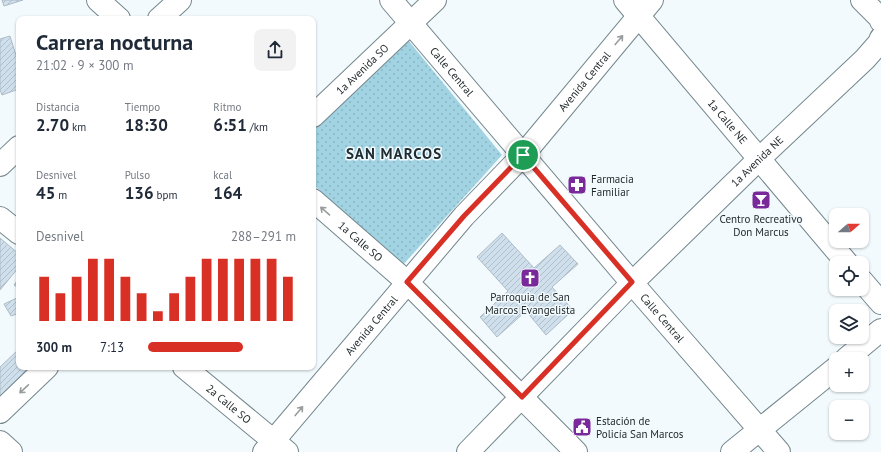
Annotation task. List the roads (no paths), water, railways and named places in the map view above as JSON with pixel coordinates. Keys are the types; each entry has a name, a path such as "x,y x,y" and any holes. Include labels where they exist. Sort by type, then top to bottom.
{"street":[{"path":"98,0 116,16"},
{"path":"162,16 180,0"},
{"name":"Calle Central","path":"391,0 779,452"},
{"name":"1a Avenida SO","path":"316,113 435,0"},
{"path":"862,0 880,18 881,21"},
{"name":"Avenida Central","path":"275,448 407,282 464,216 523,155 638,5"},
{"name":"1a Calle NE","path":"638,5 759,159 841,256"},
{"name":"1a Avenida NE","path":"468,452 632,282 865,58 879,43 881,38"},
{"path":"0,165 16,150"},
{"name":"1a Calle SO","path":"316,203 407,282 576,452"},
{"path":"0,218 16,231"},
{"path":"869,289 881,303"},
{"path":"854,352 881,330"},
{"path":"0,412 45,370"},
{"name":"2a Calle SO","path":"187,370 275,448"},
{"path":"732,452 829,374"},
{"path":"0,442 11,452"}],"place":[{"name":"Farmacia Familiar","path":"577,185"},
{"name":"Centro Recreativo Don Marcus","path":"761,200"},
{"name":"Parroquia de San Marcos Evangelista","path":"530,278"},
{"name":"Estación de Policía San Marcos","path":"582,427"}],"district":[{"name":"SAN MARCOS","path":"394,153"}]}
